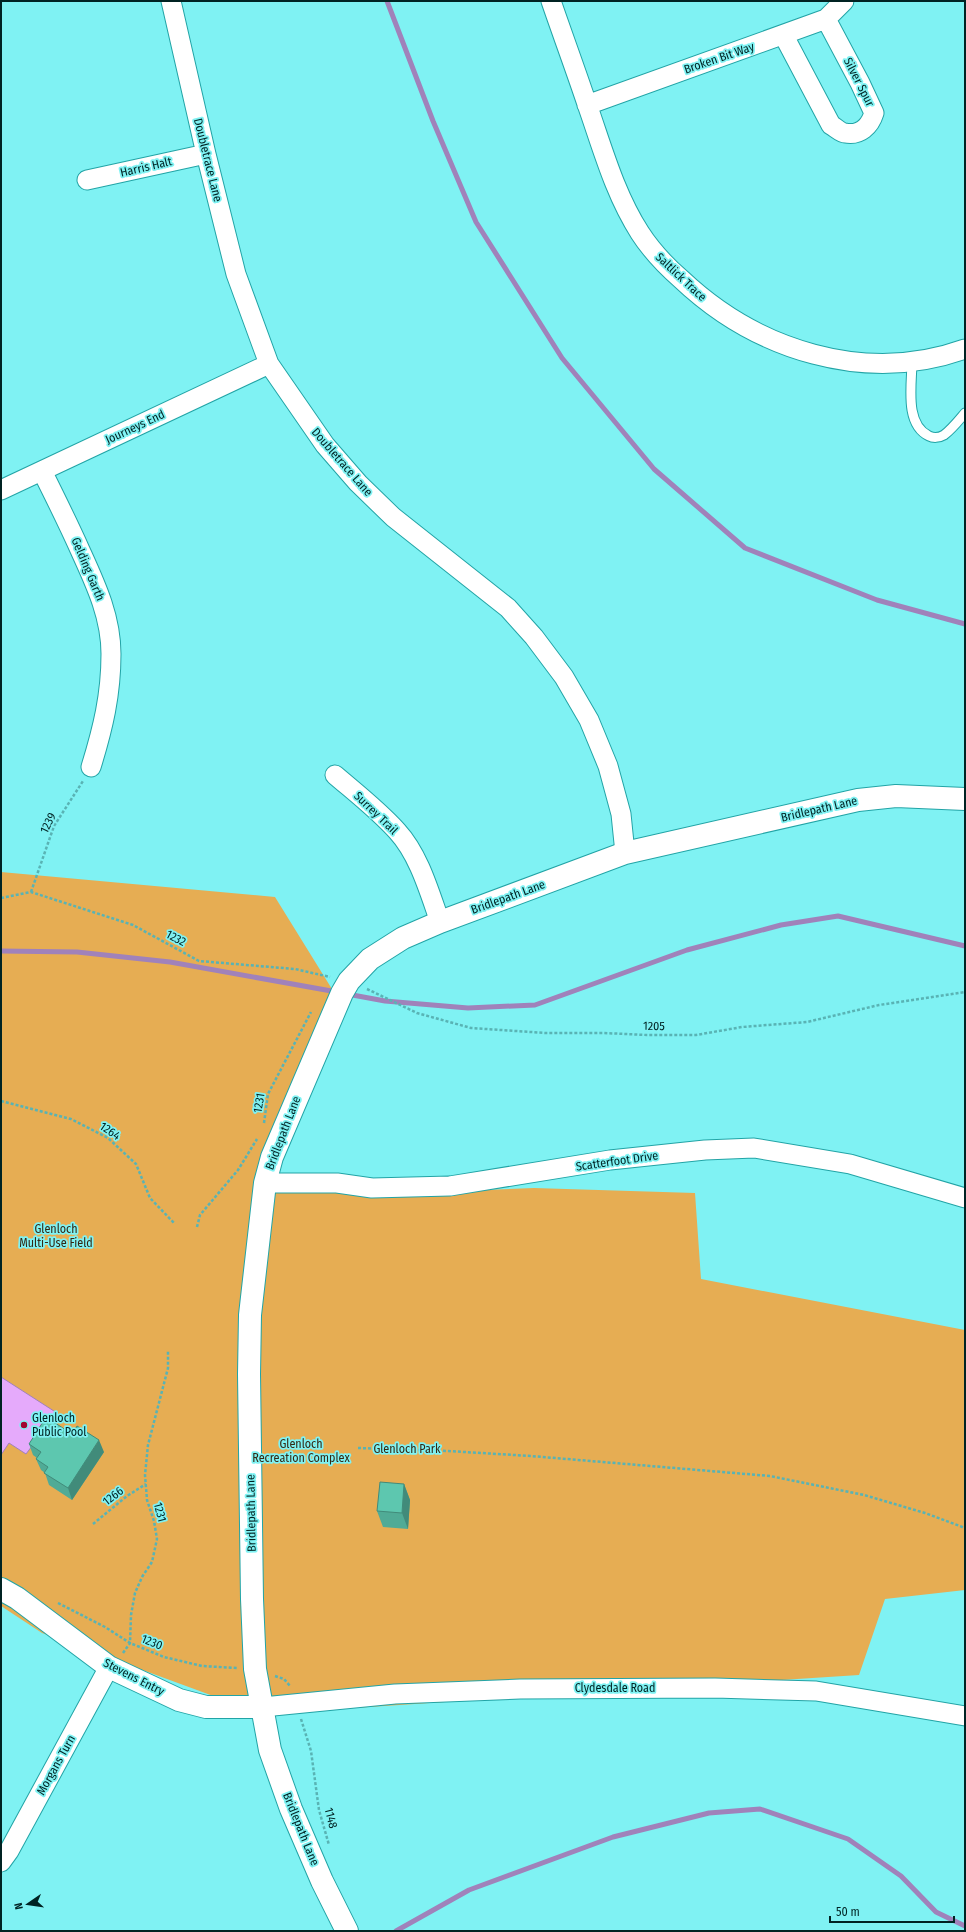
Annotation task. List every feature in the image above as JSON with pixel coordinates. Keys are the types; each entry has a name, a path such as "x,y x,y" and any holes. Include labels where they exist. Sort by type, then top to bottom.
{"street":[{"name":"Doubletrace Lane","path":"171,1 206,154 236,274 269,364 325,445 358,483 393,518 508,608 534,637 564,677 589,720 608,766 621,814 626,853"},
{"name":"Saltlick Trace","path":"551,1 588,104 617,192 641,234 656,254 691,289 716,308 747,328 798,351 865,363 929,360 965,349"},
{"name":"Broken Bit Way","path":"588,104 784,36 826,19 844,1"},
{"name":"Silver Spur","path":"784,36 831,125 844,134 856,133 864,129 870,123 874,113 871,103 826,19"},
{"name":"Harris Halt","path":"87,180 206,154"},
{"name":"Journeys End","path":"1,490 269,364"},
{"name":"Gelding Garth","path":"42,471 63,511 103,602 109,634 111,652 108,704 103,729 91,767"},
{"name":"Surrey Trail","path":"335,775 398,831 414,856 440,922"},
{"name":"Bridlepath Lane","path":"347,1931 322,1881 291,1809 270,1750 255,1669 252,1599 249,1362 250,1315 265,1183 272,1157 337,987 370,959 403,938 440,922 626,853 858,800 896,796 965,799"},
{"name":"Scatterfoot Drive","path":"265,1183 337,1183 372,1188 450,1186 610,1160 705,1150 754,1148 850,1164 965,1198"},
{"name":"Stevens Entry","path":"1,1589 17,1598 111,1668 179,1700 206,1708 263,1707"},
{"name":"Morgans Turn","path":"1,1862 9,1852 111,1668"},
{"name":"Clydesdale Road","path":"263,1707 418,1693 548,1689 715,1688 816,1691 965,1716"}],"lane":[{"path":"912,361 914,416 923,433 933,438 943,436 965,413"}],"path":[{"name":"1239","path":"31,892 54,826 91,767"},
{"name":"1232","path":"1,898 31,892 133,925 199,961 295,969 337,987"},
{"name":"1205","path":"337,987 471,1028 546,1033 696,1035 742,1027 807,1022 879,1005 965,992"},
{"name":"1231","path":"263,1126 268,1094 314,1006"},
{"name":"1264","path":"1,1101 71,1119 108,1138 136,1164 150,1198 175,1224"},
{"path":"197,1227 200,1215 238,1170 258,1138"},
{"name":"1231","path":"130,1643 131,1615 134,1593 152,1562 157,1539 154,1521 147,1500 146,1484 148,1445 168,1368 168,1351"},
{"path":"358,1448 530,1456 770,1476 864,1494 925,1513 965,1528"},
{"name":"1266","path":"93,1524 127,1496 146,1484"},
{"name":"1230","path":"51,1600 105,1627 130,1643 164,1657 202,1666 255,1669 284,1680 289,1683 297,1704"},
{"path":"111,1668 130,1643"},
{"name":"1148","path":"297,1704 311,1751 319,1810 331,1851"}],"green space":[{"name":"Glenloch Recreation Complex","path":"1,872 275,897 340,1002 265,1189 381,1194 534,1188 695,1193 701,1279 965,1330 965,1590 885,1599 859,1675 262,1714 42,1633 1,1606"}],"shaded area":[{"name":"Glenloch Public Pool","path":"1,1377 57,1413 26,1454 9,1443 1,1455"}],"building":[{"path":"46,1417 72,1434 77,1426 99,1440 68,1488 44,1473 48,1467 36,1459 41,1452 29,1444"},
{"path":"380,1482 404,1484 402,1513 377,1511"}],"waterway":[{"path":"387,1 433,121 476,222 562,358 654,469 745,548 877,600 965,624"},
{"path":"347,994 385,1001 468,1008 535,1005 687,950 781,925 838,916 965,946"},
{"path":"1,951 77,952 170,962 337,992"},
{"path":"396,1931 469,1890 613,1837 709,1813 760,1809 848,1839 901,1876 936,1912 965,1926"}],"place":[{"name":"Glenloch Public Pool","path":"24,1425"}],"park label":[{"name":"Glenloch Multi-Use Field","path":"56,1236"},
{"name":"Glenloch Park","path":"407,1449"}]}
